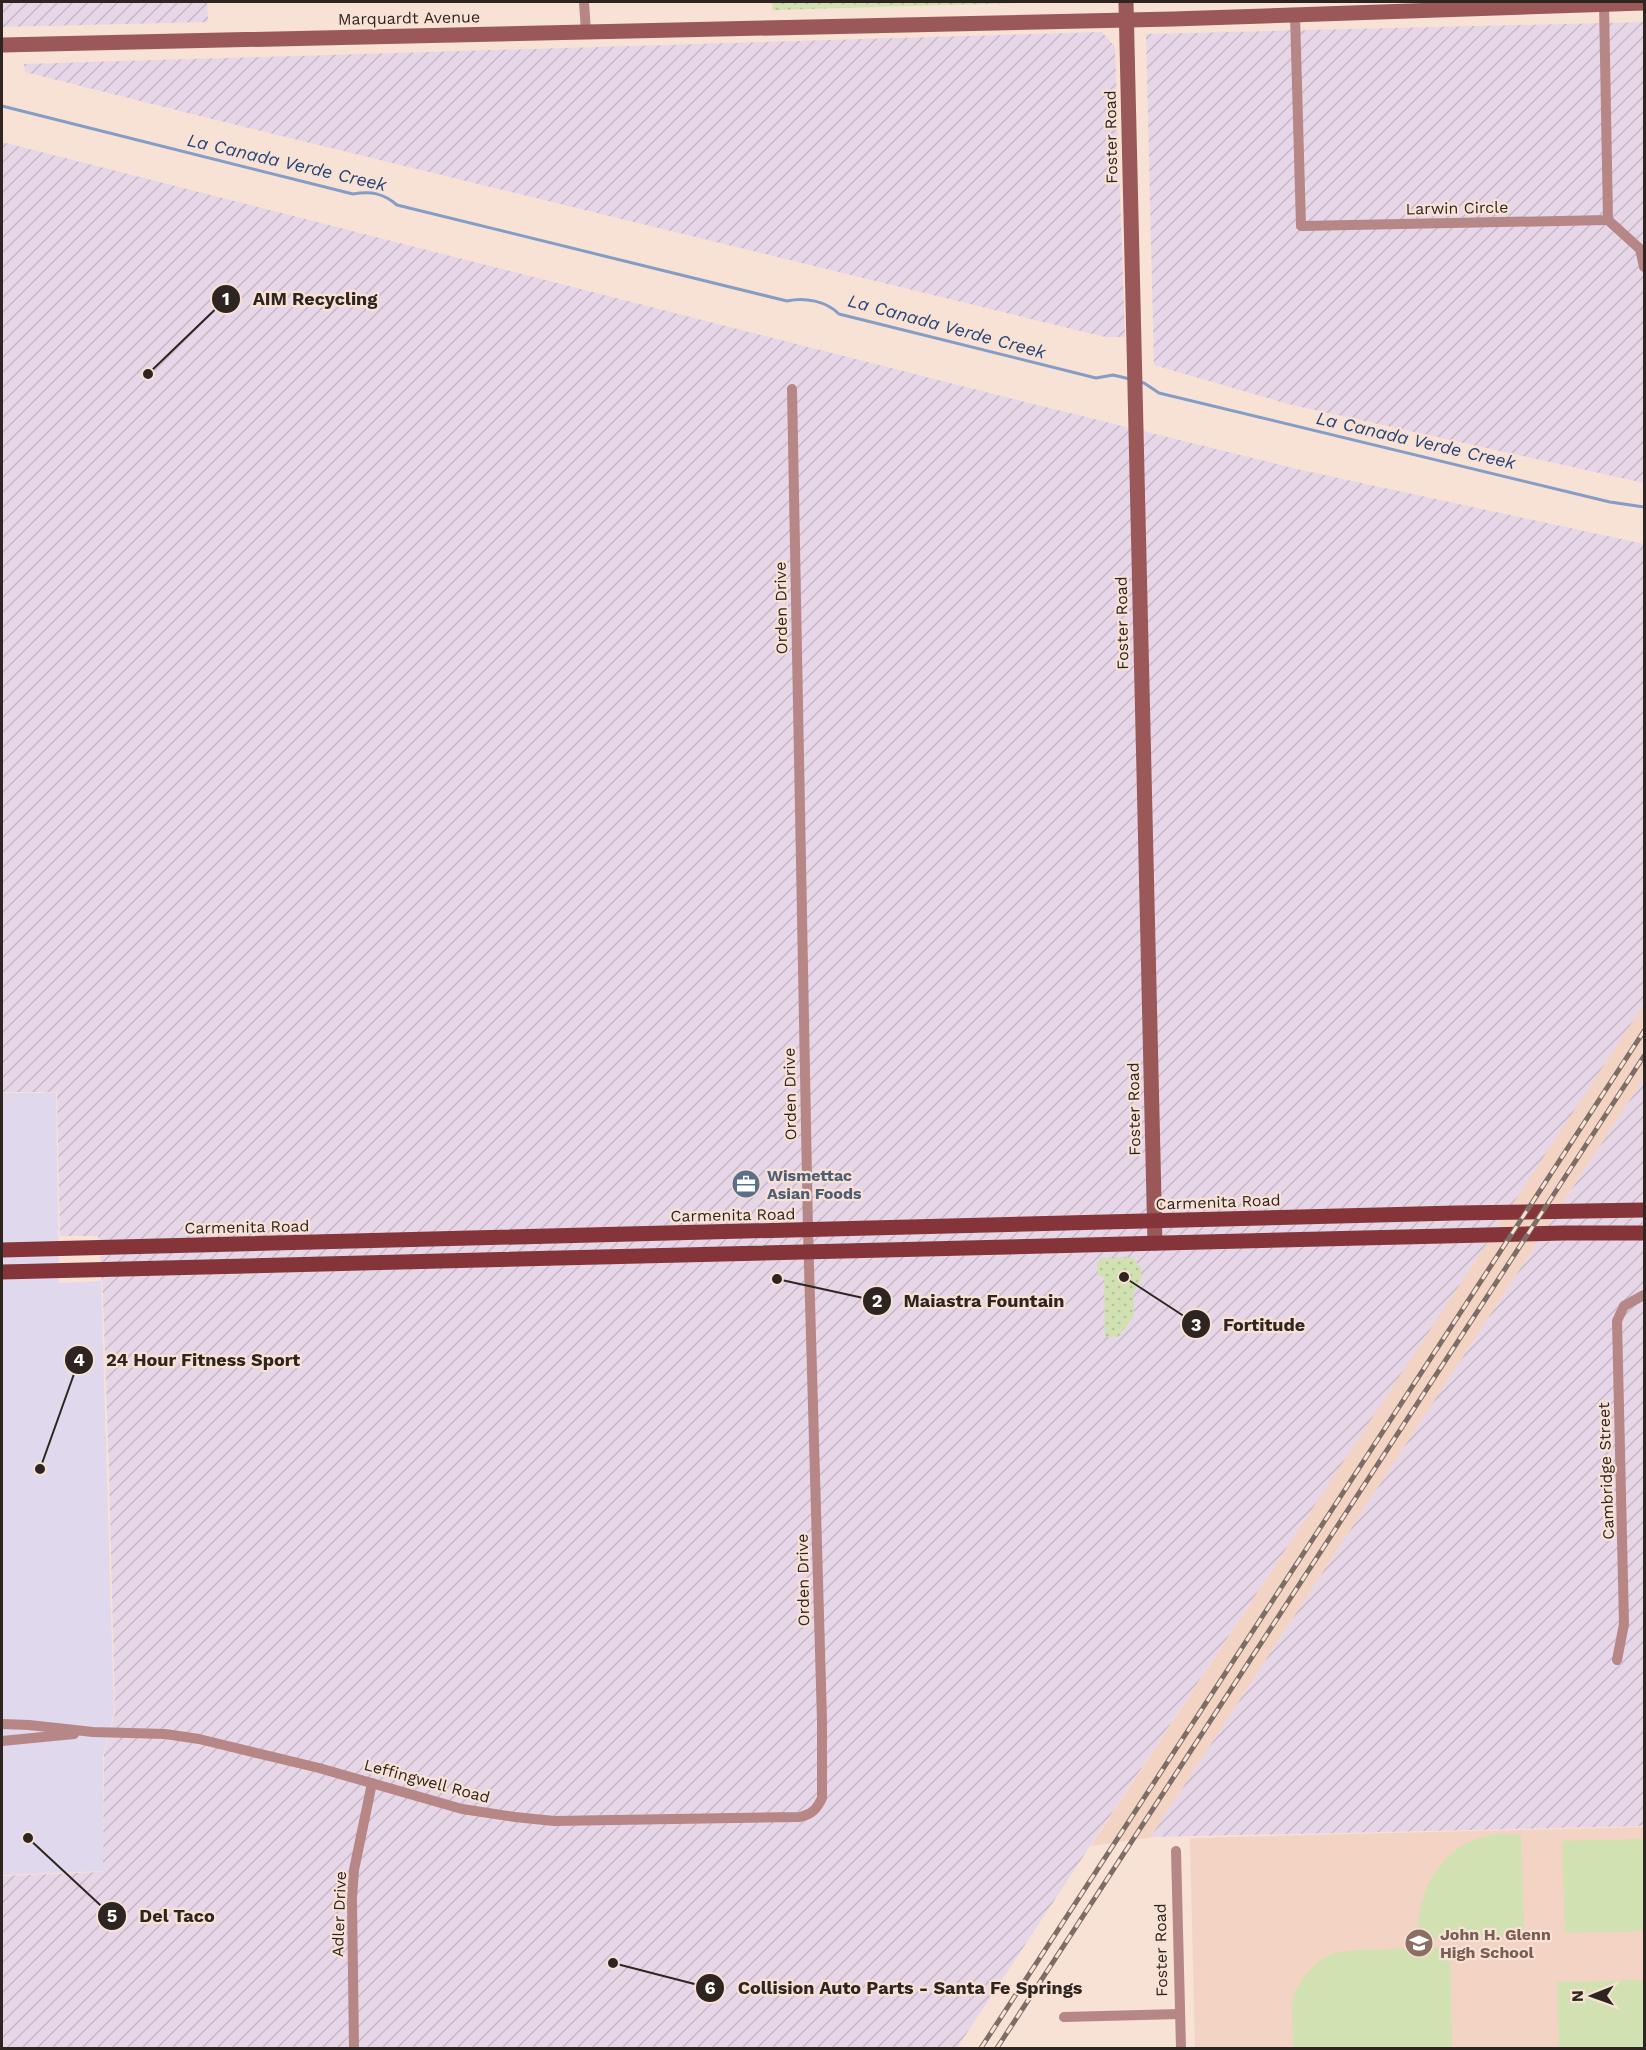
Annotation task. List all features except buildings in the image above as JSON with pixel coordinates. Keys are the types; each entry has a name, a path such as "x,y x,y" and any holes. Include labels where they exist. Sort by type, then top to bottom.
{"main road":[{"name":"Carmenita Road","path":"2,1251 1644,1210"},
{"path":"2,1272 1564,1233 1644,1233"},
{"path":"532,1238 532,1259"}],"street":[{"path":"584,2 585,32"},
{"name":"Foster Road","path":"1126,2 1155,1243"},
{"name":"Marquardt Avenue","path":"2,45 1126,20 1536,4 1644,3"},
{"path":"1604,4 1608,220 1640,249 1644,267"},
{"name":"Larwin Circle","path":"1295,15 1301,226 1608,220"},
{"name":"Orden Drive","path":"792,389 808,1231 822,1798"},
{"name":"Cambridge Street","path":"1617,1660 1624,1624 1617,1322 1624,1306 1644,1295"},
{"name":"Leffingwell Road","path":"2,1725 157,1734 199,1739 233,1746 462,1809 554,1821 800,1817 815,1810 822,1798"},
{"name":"Leffingwell Road","path":"2,1741 93,1732"},
{"name":"Adler Drive","path":"354,2049 352,1899 354,1870 372,1783"},
{"name":"Foster Road","path":"1176,1851 1181,2049"},
{"path":"1064,2017 1180,2014"}],"shaded area":[{"path":"2,2 207,2 208,22 2,27"},
{"path":"1644,22 1644,483 1288,404 1154,365 1146,34"},
{"path":"1102,32 1115,47 1125,337 1105,337 216,120 25,72 24,64"},
{"path":"2,142 1301,470 1644,544 1644,1006 957,2048 2,2048 2,1876 103,1872 104,1755 115,1713 103,1294 98,1236 60,1236 57,1092 2,1092"},
{"path":"1644,1004 1644,1078 1153,1833 1153,1837 1091,1846"},
{"path":"1644,1078 1644,1826 1153,1837 1153,1833"},
{"path":"2,1093 56,1093 59,1283 101,1281 114,1713 103,1756 103,1871 2,1875"},
{"name":"John H. Glenn High School","path":"1644,1827 1644,2048 1195,2048 1190,1838"}],"green space":[{"path":"772,2 1049,2 773,10"},
{"path":"1130,1257 1141,1266 1141,1280 1133,1293 1134,1316 1118,1337 1105,1337 1104,1276 1098,1276 1097,1265 1101,1258"},
{"path":"1497,1834 1521,1835 1524,1929 1514,1938 1419,1939 1420,1909 1430,1880 1449,1856 1461,1847 1477,1839"},
{"path":"1644,1839 1644,1931 1565,1933 1562,1841"},
{"path":"1450,1947 1452,2048 1293,2048 1294,1995 1304,1976 1319,1961 1334,1953 1358,1950"},
{"path":"1644,1980 1644,2048 1559,2048 1557,1982"}],"waterway":[{"name":"La Canada Verde Creek","path":"2,106 353,194 377,194 397,205 787,301 815,301 839,314 1096,378 1113,375 1130,379"},
{"name":"La Canada Verde Creek","path":"1140,382 1159,393 1610,502 1644,507"}],"railway":[{"path":"981,2048 1644,1031"},
{"path":"997,2048 1644,1056"}],"place":[{"name":"AIM Recycling","path":"148,374"},
{"name":"Wismettac Asian Foods","path":"746,1184"},
{"name":"Fortitude","path":"1124,1277"},
{"name":"Maiastra Fountain","path":"777,1279"},
{"name":"24 Hour Fitness Sport","path":"40,1469"},
{"name":"Del Taco","path":"28,1838"},
{"name":"John H. Glenn High School","path":"1419,1943"},
{"name":"Collision Auto Parts - Santa Fe Springs","path":"613,1963"}]}
